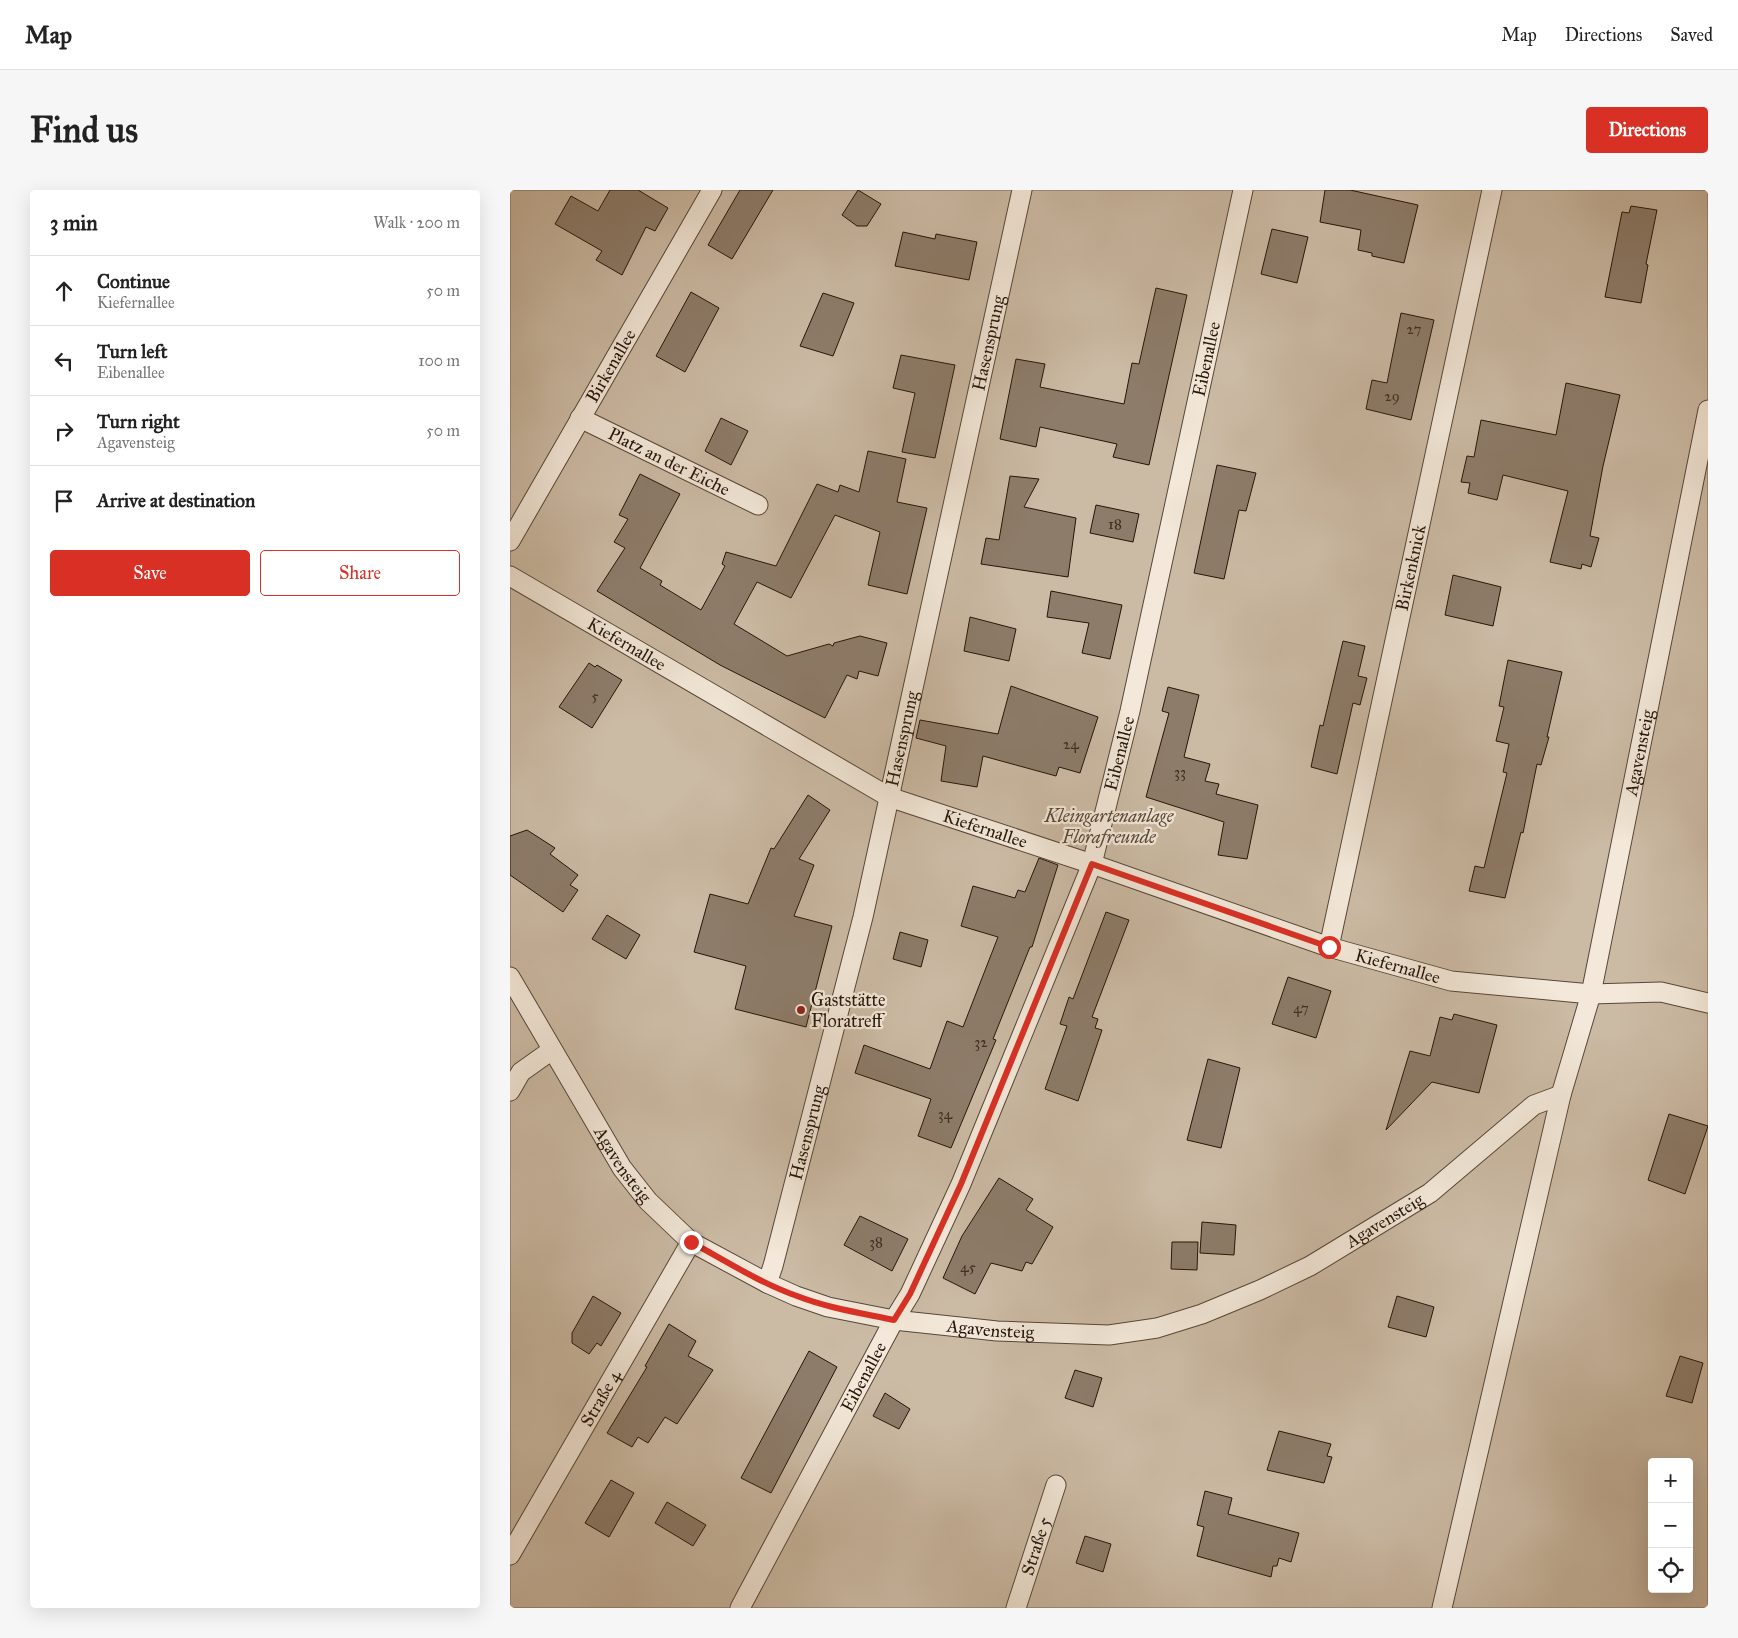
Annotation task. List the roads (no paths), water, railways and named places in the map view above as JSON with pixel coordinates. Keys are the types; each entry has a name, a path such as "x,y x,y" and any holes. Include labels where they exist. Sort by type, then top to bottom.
{"lane":[{"name":"Birkenallee","path":"510,541 712,190"},
{"name":"Hasensprung","path":"767,1283 863,917 1022,190"},
{"name":"Eibenallee","path":"740,1608 894,1320 910,1294 961,1184 1092,864 1130,711 1243,190"},
{"name":"Birkenknick","path":"1329,947 1492,190"},
{"name":"Agavensteig","path":"1442,1608 1472,1488 1560,1095 1591,994 1708,410"},
{"name":"Platz an der Eiche","path":"580,418 758,505"},
{"name":"Kiefernallee","path":"510,576 889,797 1092,864 1329,947 1451,981 1591,994 1661,992 1708,1003"},
{"name":"Agavensteig","path":"510,977 622,1168 648,1201 691,1242 767,1283 828,1307 894,1320 997,1331 1110,1335 1157,1328 1202,1314 1260,1290 1310,1266 1430,1192 1534,1105 1560,1095"},
{"path":"510,1091 521,1072 552,1050"},
{"name":"Straße 4","path":"510,1555 691,1242"},
{"name":"Straße 5","path":"1016,1608 1056,1485"}],"place":[{"name":"Gaststätte Floratreff","path":"801,1010"}],"park label":[{"name":"Kleingartenanlage Florafreunde","path":"1109,826"}]}
